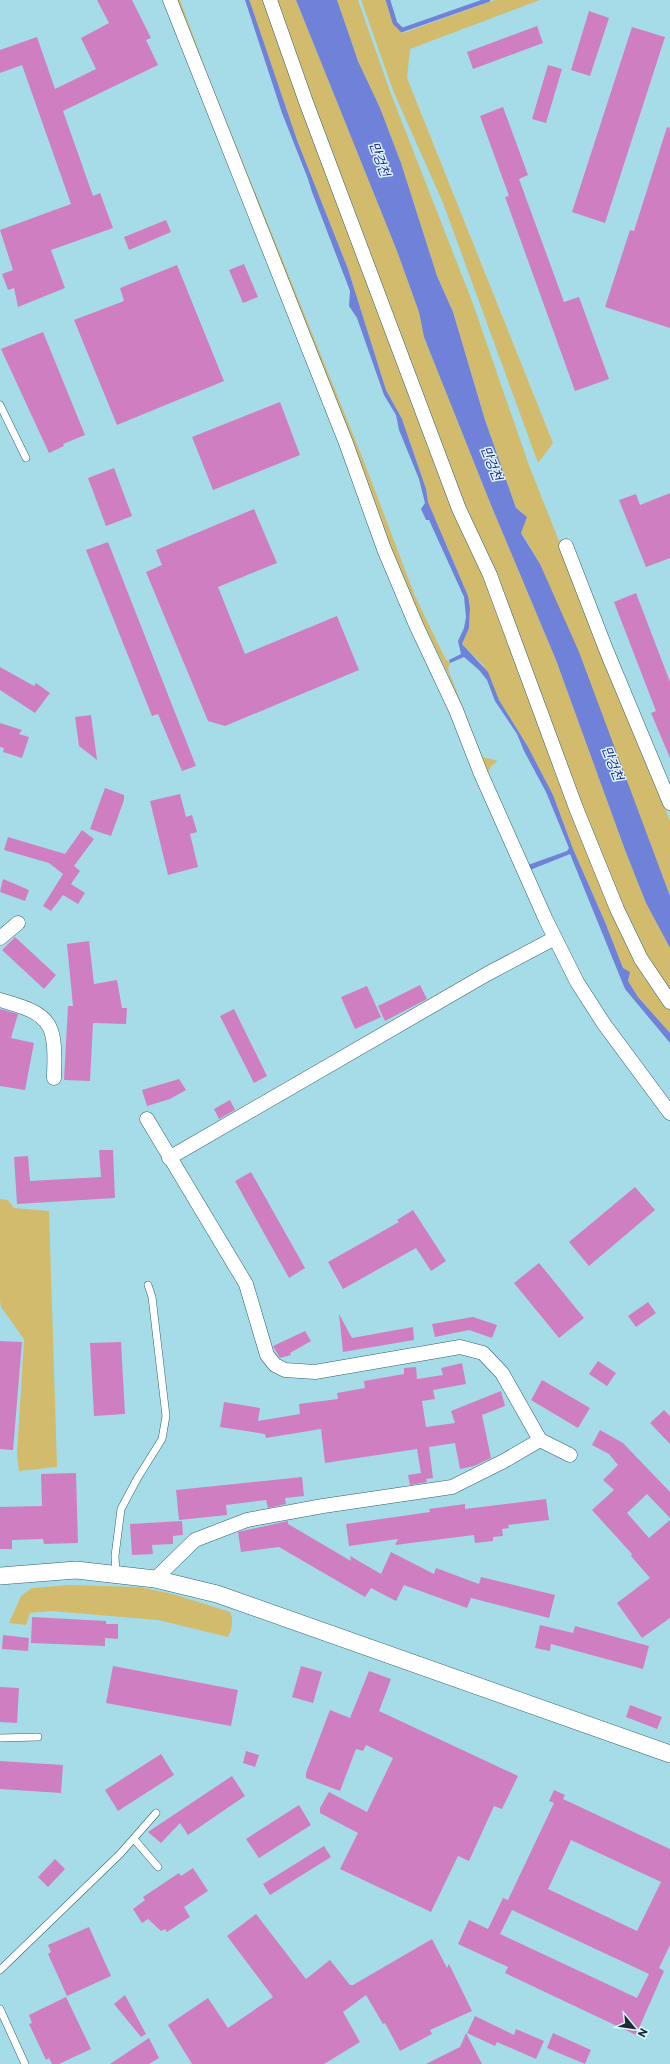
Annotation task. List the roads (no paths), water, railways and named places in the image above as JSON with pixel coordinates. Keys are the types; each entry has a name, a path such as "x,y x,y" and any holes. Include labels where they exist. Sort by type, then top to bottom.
{"street":[{"path":"170,0 346,443 384,549 416,625 456,710 481,774 555,938 577,982 604,1024 670,1113"},
{"path":"270,0 306,102 459,509 490,575 576,808 617,909 641,959 670,1002"},
{"path":"566,546 607,652 670,803"},
{"path":"0,938 18,923"},
{"path":"170,1158 487,974 555,938"},
{"path":"0,1000 30,1009 44,1020 52,1034 54,1078"},
{"path":"148,1119 246,1284 267,1355 275,1365 285,1370 315,1372 460,1347 483,1353 502,1373 540,1440 570,1455"},
{"path":"155,1579 195,1540 247,1520 323,1506 452,1487 504,1461 540,1440"},
{"path":"0,1576 76,1570 155,1579 217,1594 670,1754"}],"lane":[{"path":"0,405 26,458"},
{"path":"116,1575 115,1556 121,1510 137,1479 162,1439 166,1416 152,1297 148,1285"},
{"path":"0,1738 38,1737"},
{"path":"0,1970 134,1839 156,1813"},
{"path":"134,1839 158,1867"},
{"path":"0,2009 24,2064"}],"water":[{"path":"245,0 249,0 250,2 297,140 348,269 386,390 402,419 426,489 428,502 468,596 470,608 469,628 462,644 488,672 499,700 528,747 553,795 573,849 605,922 623,968 630,972 628,981 638,997 670,1033 670,1043 625,989 570,854 530,870 528,865 567,851 569,848 546,792 524,751 517,734 495,701 487,680 479,670 464,657 450,663 449,660 461,654 458,641 464,628 466,617 464,597 429,520 426,520 421,509 425,503 419,479 399,430 396,415 384,395 357,318 349,306 350,291 282,113"},
{"name":"만겅천","path":"296,0 337,0 358,61 380,108 401,163 437,276 453,312 485,420 516,508 527,517 521,533 540,564 579,652 670,896 670,948 646,903 625,850 556,660 491,505 424,337 419,312 397,251"}],"waterway":[{"path":"388,0 395,23 402,30 488,0"}]}
